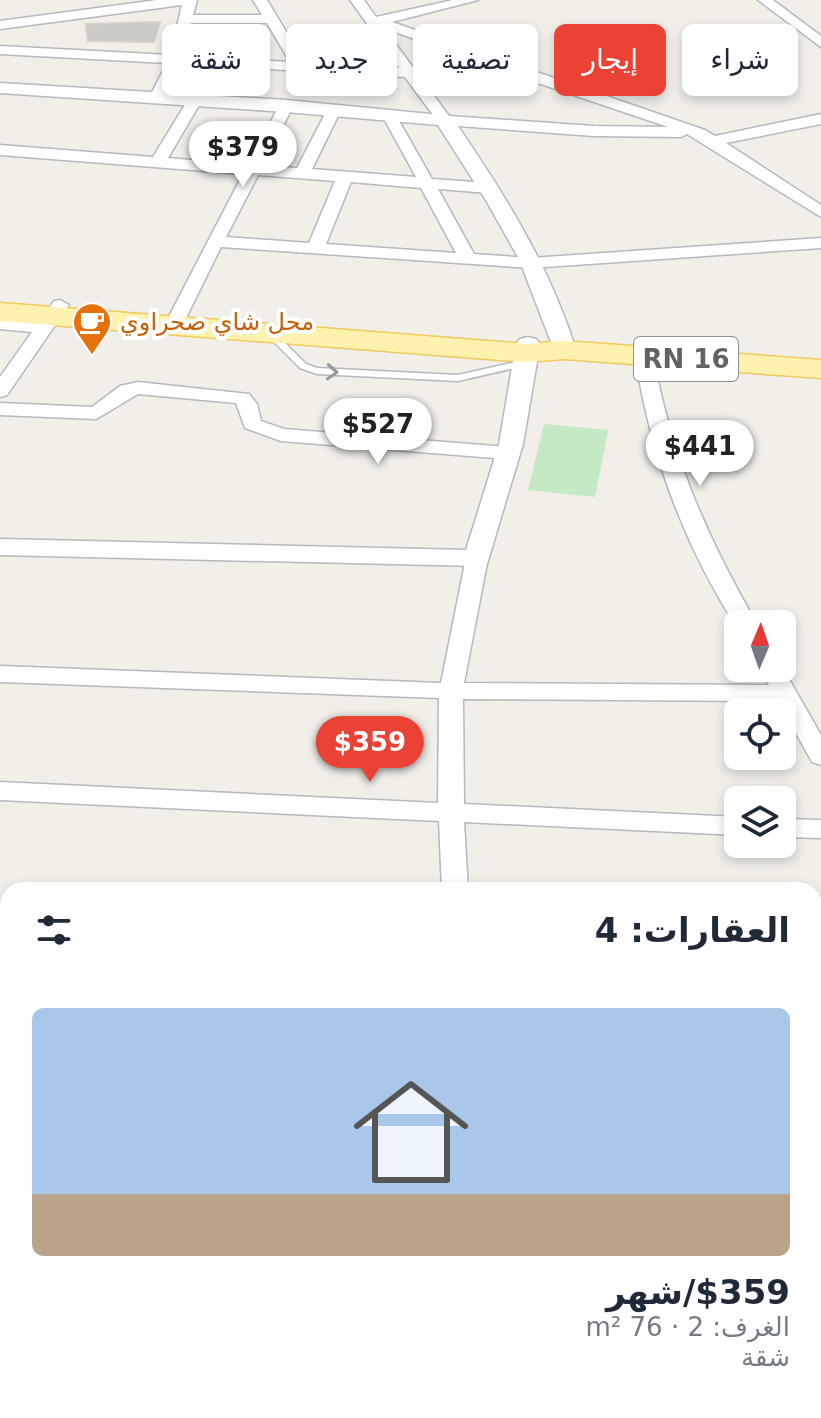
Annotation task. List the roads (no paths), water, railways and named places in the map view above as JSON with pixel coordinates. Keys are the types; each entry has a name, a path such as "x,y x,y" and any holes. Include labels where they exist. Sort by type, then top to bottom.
{"main road":[{"name":"RN 16","path":"0,300 52,317"},
{"name":"RN 16","path":"0,312 52,317 176,320 539,352"},
{"name":"RN 16","path":"176,320 269,332 821,369"}],"street":[{"path":"0,25 189,0 185,24"},
{"path":"260,0 286,44"},
{"path":"357,0 376,22 489,188 531,263 539,352 477,558 451,691 455,882"},
{"path":"376,22 443,3 471,0"},
{"path":"765,0 821,43"},
{"path":"186,19 271,19"},
{"path":"376,22 700,133 821,212"},
{"path":"0,50 162,59"},
{"path":"397,73 543,80"},
{"path":"156,98 162,87"},
{"path":"0,88 286,106 594,131 700,133"},
{"path":"158,162 195,100"},
{"path":"176,320 286,106"},
{"path":"302,173 334,110"},
{"path":"389,115 469,260"},
{"path":"715,141 821,119"},
{"path":"0,150 489,188"},
{"path":"315,249 345,177"},
{"path":"214,241 531,263 821,243"},
{"path":"0,324 52,317"},
{"path":"0,391 52,317"},
{"path":"644,355 650,405 678,492 696,536 738,610"},
{"path":"0,409 91,414 101,411 127,390 138,388 242,398 247,404 252,424 289,437 509,449"},
{"path":"0,547 477,558"},
{"path":"0,674 451,691 786,693"},
{"path":"779,682 821,756"},
{"path":"0,791 724,825"},
{"path":"796,828 821,829"}],"place":[{"name":"محل شاي صحراوي","path":"92,356"}]}
